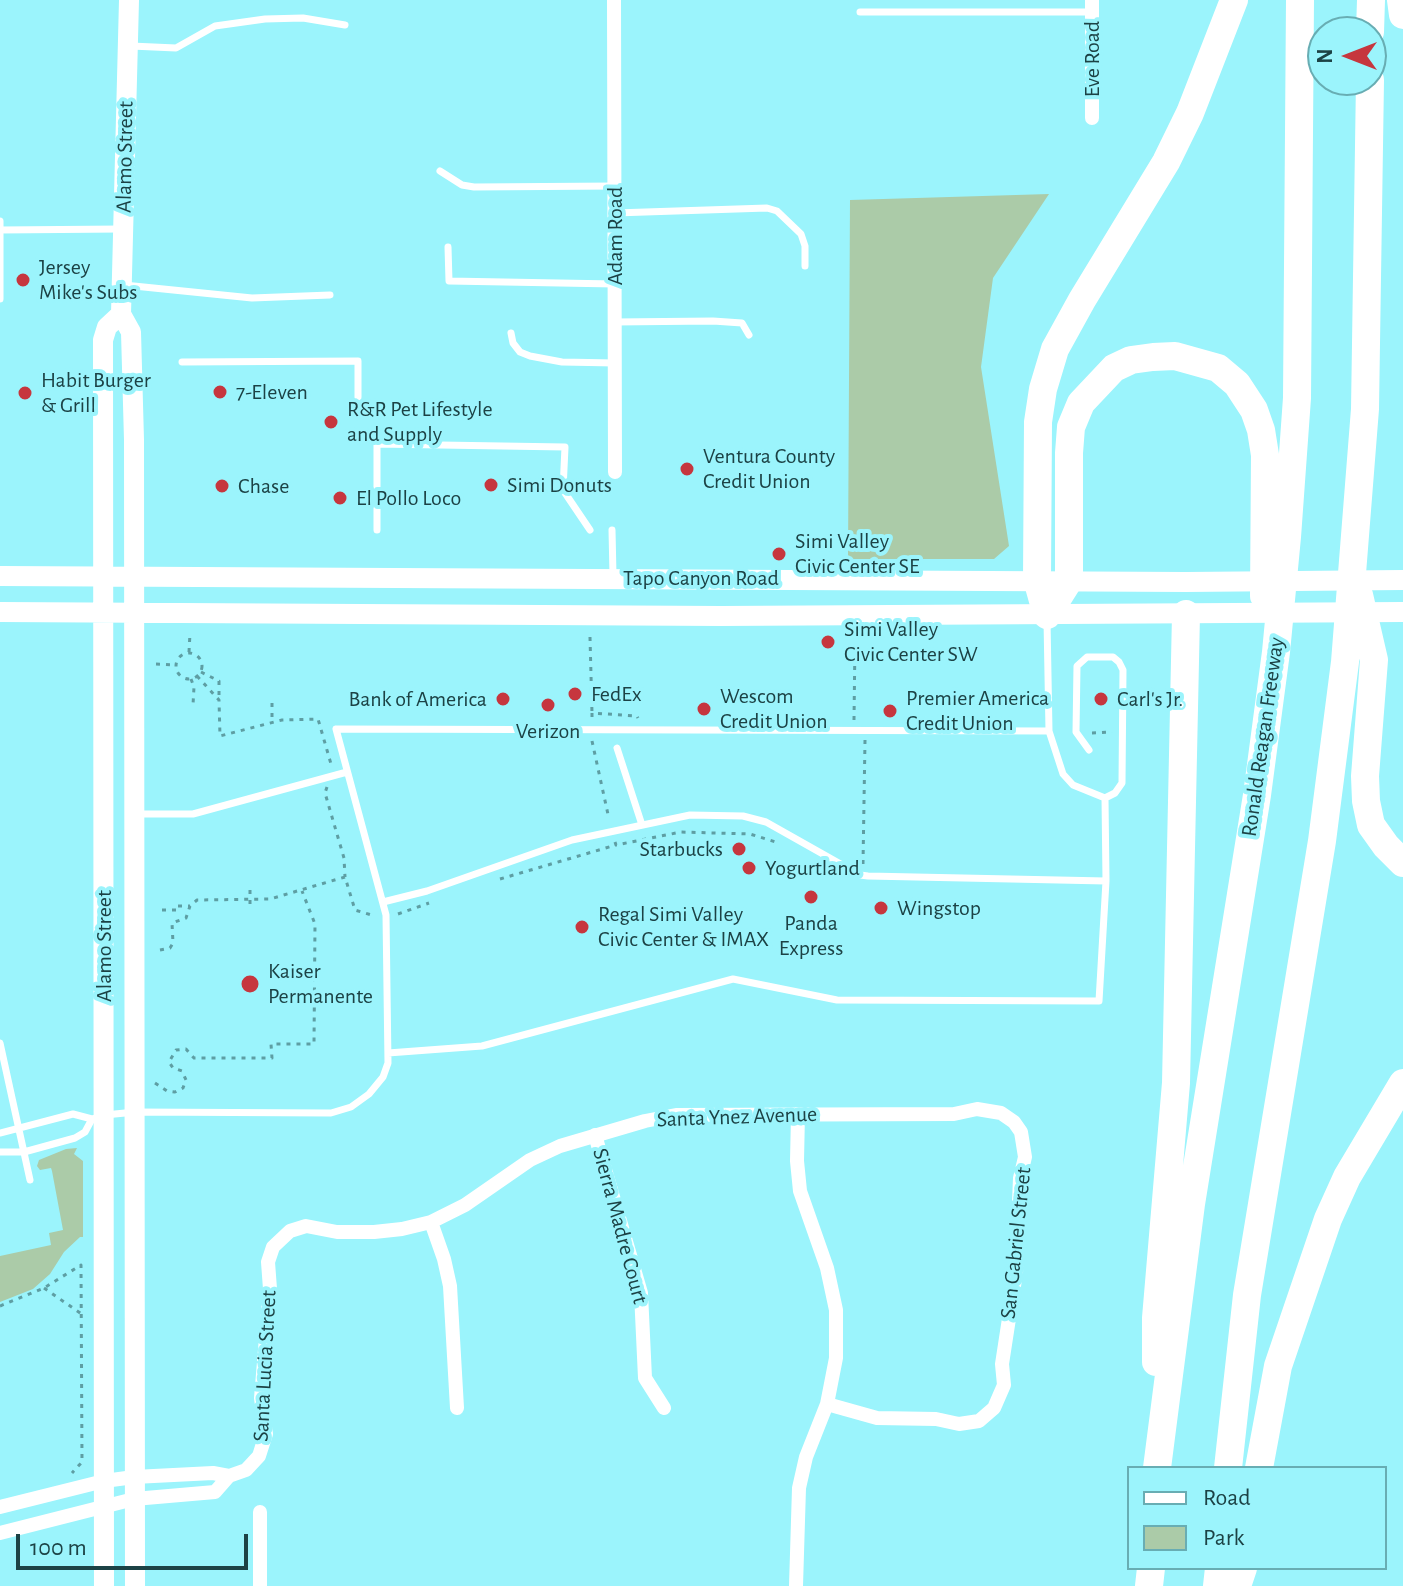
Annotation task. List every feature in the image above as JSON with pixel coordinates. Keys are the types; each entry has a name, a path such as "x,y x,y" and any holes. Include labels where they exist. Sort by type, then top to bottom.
{"highway":[{"path":"1047,615 1037,579 1038,422 1043,389 1055,349 1178,138 1209,71 1234,0"},
{"path":"1276,536 1297,398 1300,0"},
{"path":"1401,0 1403,15"},
{"path":"1228,1466 1247,1295 1322,841 1345,662 1365,409 1370,96"},
{"path":"1047,615 1069,580 1071,427 1081,403 1095,385 1114,368 1131,360 1175,356 1196,360 1218,368 1237,384 1254,410 1261,430 1276,536"},
{"name":"Ronald Reagan Freeway","path":"1158,1464 1191,1204 1257,795 1276,536"},
{"path":"1354,570 1374,660 1365,776 1366,801 1371,825 1403,863"},
{"path":"1158,1464 1156,1318 1176,1083 1186,614"},
{"path":"1259,1466 1278,1366 1322,1233 1347,1177 1403,1083"}],"main road":[{"name":"Alamo Street","path":"129,0 121,314 131,332 135,1586"},
{"name":"Alamo Street","path":"104,1586 98,1117 104,612 103,340 107,327 121,314"},
{"name":"Tapo Canyon Road","path":"0,576 1403,580"},
{"name":"Tapo Canyon Road","path":"0,612 705,616 1403,612"}],"street":[{"name":"Adam Road","path":"614,0 615,472"},
{"name":"Eve Road","path":"1092,6 1092,118"},
{"name":"San Gabriel Street","path":"827,1404 877,1418 967,1423 979,1421 1001,1397 1004,1385 1002,1364 1016,1273 1020,1178 1025,1147 1014,1122 1001,1113 977,1109 941,1114"},
{"path":"796,1586 799,1488 806,1457 827,1404 836,1358 836,1310 827,1268 800,1191 798,1114"},
{"name":"Santa Ynez Avenue","path":"277,1242 290,1231 306,1226 337,1232 374,1232 431,1222 465,1205 530,1160 560,1146 676,1115 941,1114"},
{"name":"Sierra Madre Court","path":"595,1135 641,1293 645,1378 664,1408"},
{"path":"431,1222 450,1286 457,1408"},
{"name":"Santa Lucia Street","path":"0,1533 134,1499 215,1492 229,1476 246,1470 259,1456 266,1434 261,1398 270,1289 268,1262 277,1242"},
{"path":"0,1507 104,1481 213,1473 229,1476"},
{"path":"260,1512 260,1586"}],"lane":[{"path":"860,12 1092,6"},
{"path":"128,46 176,48 215,26 265,19 303,18 345,25"},
{"path":"440,171 462,185 474,187 615,186"},
{"path":"615,213 767,208 777,211 801,234 805,246 805,266"},
{"path":"0,221 0,299"},
{"path":"0,230 123,229"},
{"path":"448,247 449,281 615,284"},
{"path":"122,284 252,298 330,295"},
{"path":"615,322 742,323 749,335"},
{"path":"511,333 513,343 520,352 530,356 562,362 615,363"},
{"path":"182,362 358,361 358,397"},
{"path":"377,530 377,444 565,447 563,490 590,530"},
{"path":"612,530 613,578"},
{"path":"1047,615 1049,731 1063,774 1073,785 1105,798 1115,793 1122,783 1123,670 1117,659 1087,657 1078,662 1076,732 1089,750"},
{"path":"0,1133 73,1114 98,1117 135,1112 331,1113 351,1107 369,1094 383,1077 388,1053 386,915 336,729 1049,731"},
{"path":"617,748 642,825"},
{"path":"134,814 193,814 347,772"},
{"path":"388,1053 482,1046 733,979 837,1000 1099,1001 1106,881 1105,798"},
{"path":"383,902 427,891 572,840 690,815 743,816 766,822 860,875 1106,881"},
{"path":"0,1043 30,1180"},
{"path":"0,1152 24,1152 75,1138 98,1117"}],"path":[{"path":"189,652 190,633"},
{"path":"590,637 592,751 616,845 681,832 750,834 782,845"},
{"path":"855,641 854,720 865,720 864,863 860,875"},
{"path":"189,652 200,658 201,672 191,679 179,675 176,665 180,655 189,652"},
{"path":"156,664 176,665"},
{"path":"201,672 219,681 220,736 272,723 318,719 332,766 325,793 344,858 345,877"},
{"path":"197,676 219,700"},
{"path":"191,679 193,705"},
{"path":"272,703 272,723"},
{"path":"592,713 637,716 639,720"},
{"path":"1076,719 1081,719 1081,733 1113,732 1113,726"},
{"path":"250,887 250,904"},
{"path":"155,1083 167,1091 175,1092 183,1088 186,1080 182,1071 173,1068 169,1062 176,1050 186,1049 194,1058 272,1058 271,1044 314,1044 315,924 302,891"},
{"path":"162,910 190,906"},
{"path":"0,1306 44,1288 81,1265 82,1462 71,1474"},
{"path":"44,1288 83,1315"}],"green space":[{"path":"1049,194 993,278 981,367 1009,546 994,559 848,559 850,200"},
{"path":"77,1148 74,1154 83,1161 83,1237 64,1252 50,1274 33,1289 0,1302 0,1256 51,1245 49,1233 63,1230 51,1168 40,1170 37,1166 39,1160"}],"place":[{"name":"Jersey Mike's Subs","path":"23,280"},
{"name":"7-Eleven","path":"220,392"},
{"name":"Habit Burger & Grill","path":"25,393"},
{"name":"R&R Pet Lifestyle and Supply","path":"331,422"},
{"name":"Ventura County Credit Union","path":"687,469"},
{"name":"Simi Donuts","path":"491,485"},
{"name":"Chase","path":"222,486"},
{"name":"El Pollo Loco","path":"340,498"},
{"name":"Simi Valley Civic Center SE","path":"779,554"},
{"name":"Simi Valley Civic Center SW","path":"828,642"},
{"name":"FedEx","path":"575,694"},
{"name":"Bank of America","path":"503,699"},
{"name":"Carl's Jr.","path":"1101,699"},
{"name":"Verizon","path":"548,705"},
{"name":"Wescom Credit Union","path":"704,709"},
{"name":"Premier America Credit Union","path":"890,711"},
{"name":"Starbucks","path":"739,849"},
{"name":"Yogurtland","path":"749,868"},
{"name":"Panda Express","path":"811,897"},
{"name":"Wingstop","path":"881,908"},
{"name":"Regal Simi Valley Civic Center & IMAX","path":"582,927"},
{"name":"Kaiser Permanente","path":"250,984"}]}
